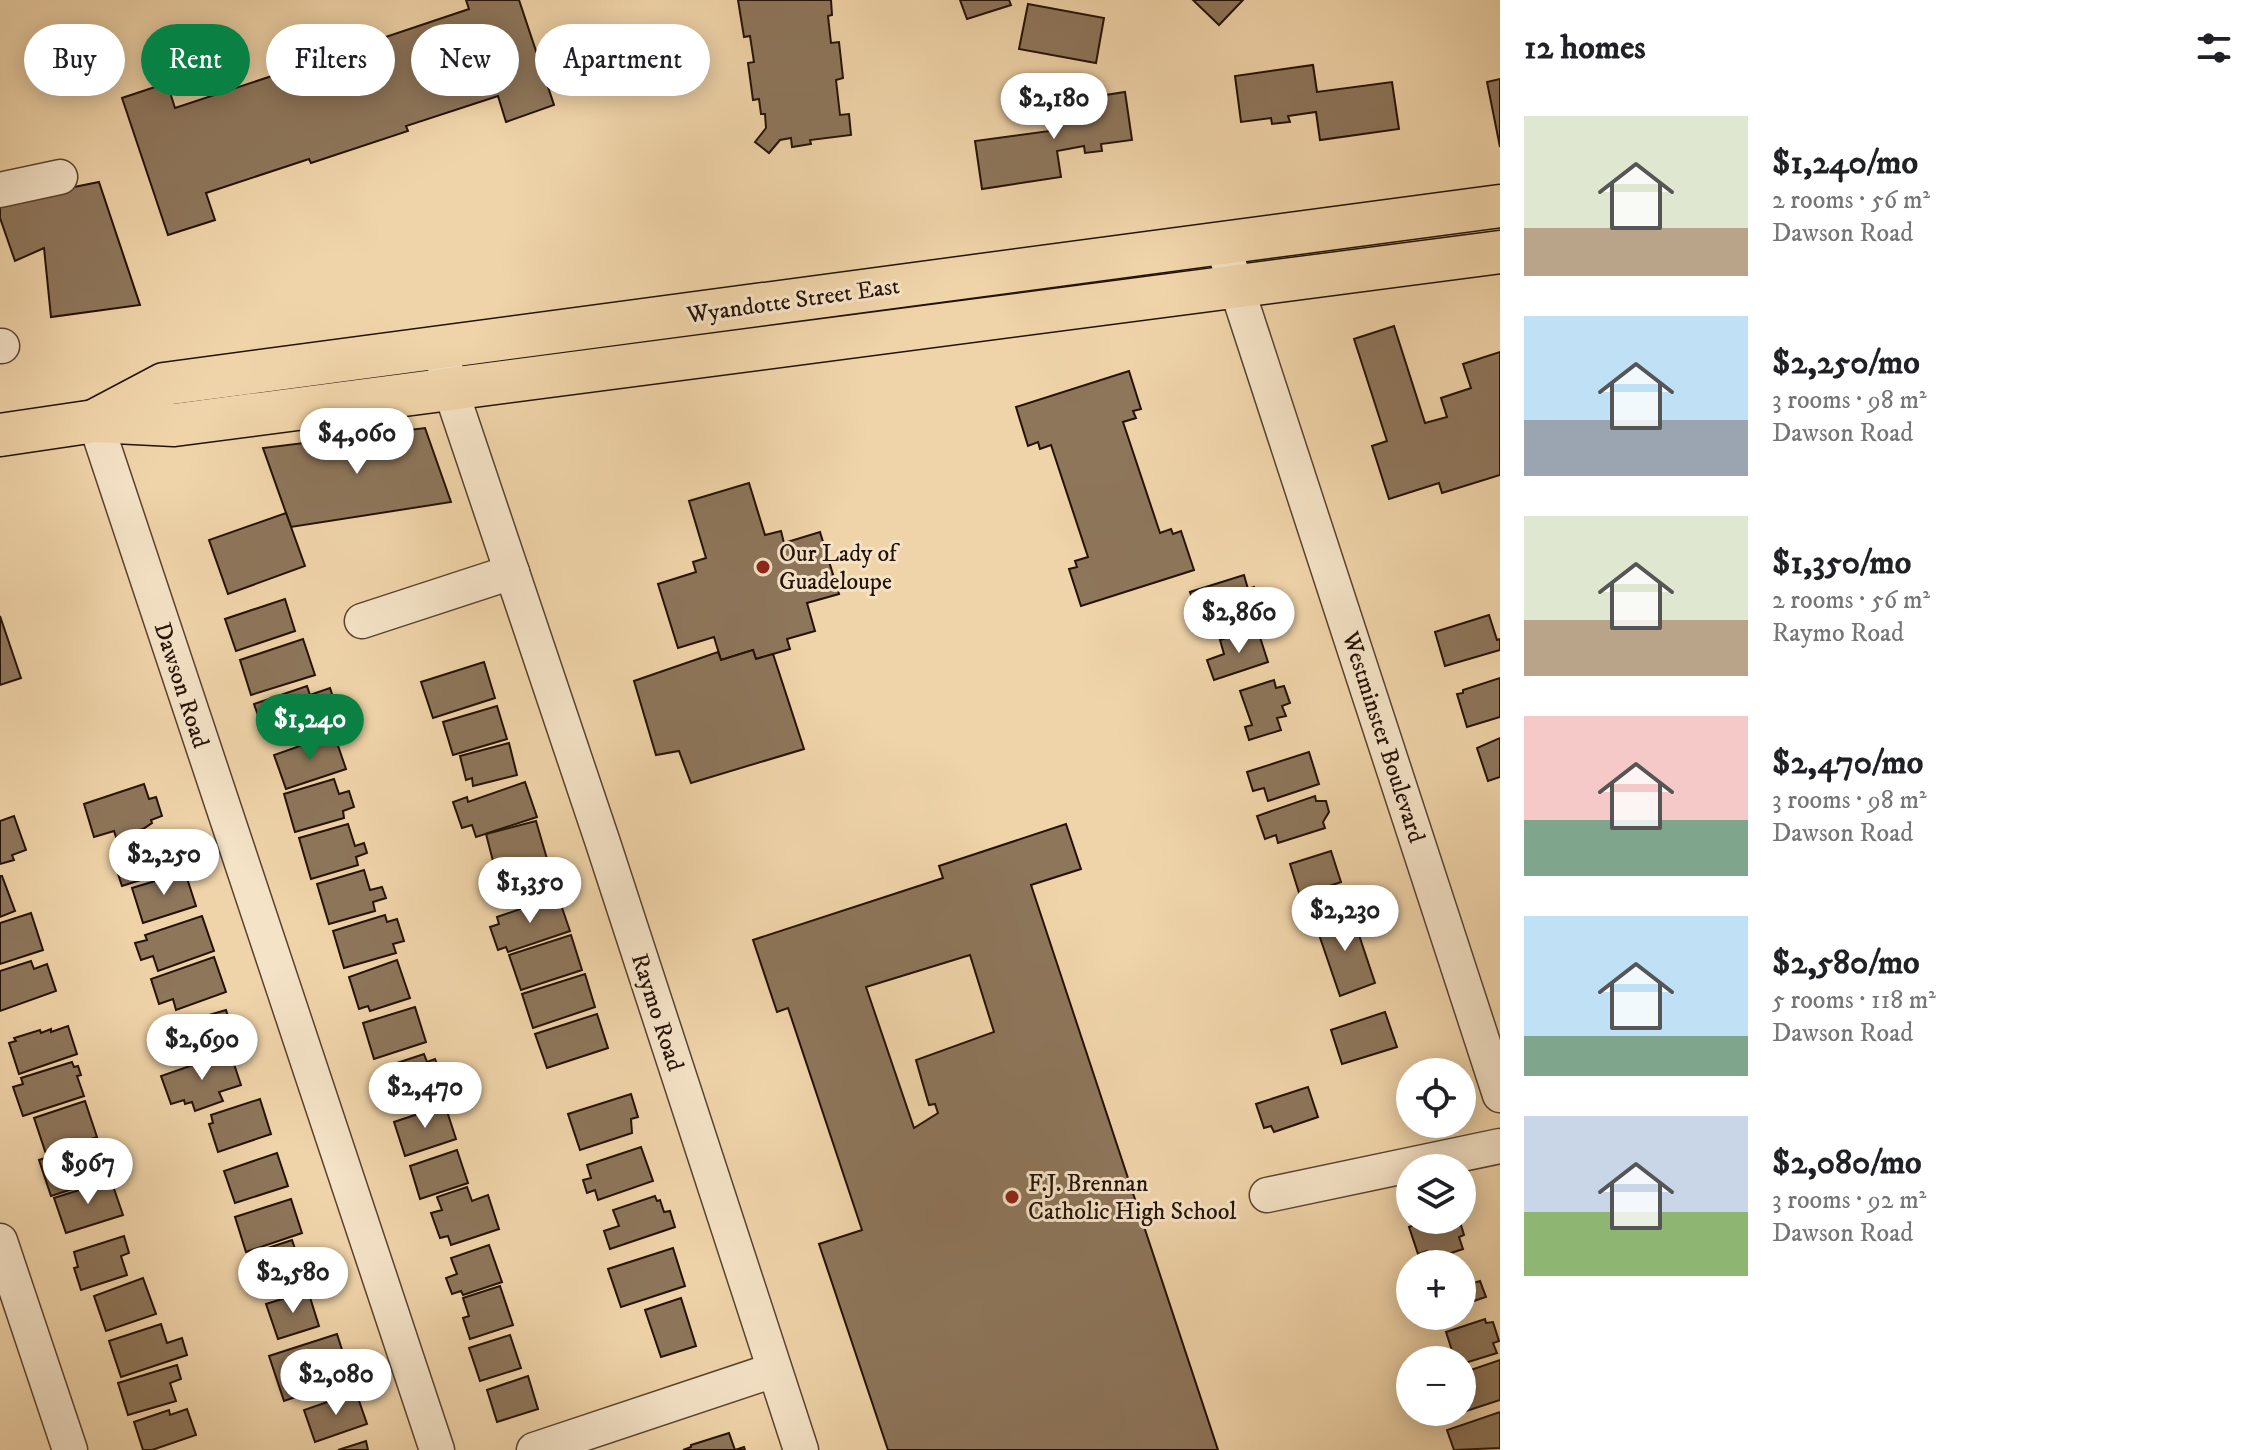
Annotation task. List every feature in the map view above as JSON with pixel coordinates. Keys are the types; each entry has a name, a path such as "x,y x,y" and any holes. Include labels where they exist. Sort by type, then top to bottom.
{"main road":[{"name":"Wyandotte Street East","path":"95,421 164,384 1500,206"},
{"name":"Wyandotte Street East","path":"0,435 95,421 174,425 1500,252"}],"street":[{"path":"0,190 60,177"},
{"name":"Westminster Boulevard","path":"1222,243 1500,1095"},
{"name":"Raymo Road","path":"440,346 451,391 603,843 801,1450"},
{"name":"Dawson Road","path":"95,421 437,1450"},
{"path":"362,621 512,572"},
{"path":"1267,1195 1500,1146"},
{"path":"0,1241 70,1450"},
{"path":"534,1450 774,1370"}],"building":[{"path":"466,0 519,0 535,48 535,96 551,96 554,105 506,122 498,96 519,96 519,24 424,24 469,9"},
{"path":"738,0 831,0 832,15 828,16 831,43 839,42 843,78 836,80 840,115 849,114 851,135 810,140 811,144 792,147 791,138 780,140 769,153 755,142 766,128 765,114 761,114 759,99 753,100 748,63 754,62 750,36 744,37"},
{"path":"960,0 1009,0 1011,5 967,19"},
{"path":"1193,0 1243,0 1219,25"},
{"path":"1028,4 1104,18 1096,63 1019,49"},
{"path":"411,28 411,96 498,96 406,126 408,131 206,193 215,220 168,235 122,98 141,92 141,96 171,96 175,108 211,96 250,96 250,83 266,78 266,96 395,96 395,34"},
{"path":"1313,65 1317,92 1392,82 1399,129 1320,140 1316,112 1288,116 1290,122 1272,124 1271,118 1241,122 1235,76"},
{"path":"1500,79 1500,147 1487,82"},
{"path":"1125,92 1132,140 1101,144 1102,151 1085,153 1084,146 1057,151 1061,177 982,189 975,141 1050,131 1047,104"},
{"path":"99,182 140,305 51,317 44,248 15,261 0,218 0,202"},
{"path":"1394,326 1425,423 1447,417 1441,398 1471,388 1463,364 1500,352 1500,475 1442,493 1439,483 1389,499 1372,446 1387,441 1354,339"},
{"path":"1129,371 1141,409 1133,411 1136,418 1123,422 1160,533 1171,529 1173,534 1181,531 1194,570 1081,606 1069,569 1077,567 1075,561 1088,557 1051,445 1040,449 1038,442 1028,446 1016,407"},
{"path":"425,428 451,502 291,527 263,448"},
{"name":"Our Lady of Guadeloupe","path":"749,483 765,535 781,531 784,543 820,532 839,594 807,603 815,631 787,639 790,649 756,659 753,650 721,660 714,637 678,648 658,584 696,572 693,562 706,558 689,501"},
{"path":"286,513 305,566 228,594 209,540"},
{"path":"1244,575 1248,589 1254,587 1257,599 1252,600 1257,616 1223,626 1216,601 1195,608 1190,592"},
{"path":"285,599 295,631 236,651 225,619"},
{"path":"1489,615 1497,640 1500,639 1500,650 1445,666 1435,632"},
{"path":"0,616 21,678 0,685"},
{"path":"1257,628 1268,662 1214,680 1207,660 1224,654 1220,640"},
{"path":"303,639 315,675 251,695 240,660"},
{"path":"753,650 756,659 773,654 804,749 691,783 679,751 656,755 634,681 718,652 721,660"},
{"path":"484,662 495,698 433,718 421,682"},
{"path":"1500,678 1500,717 1467,727 1457,694"},
{"path":"1274,680 1276,688 1284,686 1290,703 1282,706 1286,716 1277,718 1281,730 1249,740 1245,727 1252,725 1240,691"},
{"path":"307,686 310,695 330,688 338,713 266,738 254,704"},
{"path":"497,706 507,739 453,755 443,722"},
{"path":"334,734 346,769 286,789 274,755"},
{"path":"1500,738 1500,777 1488,781 1477,748"},
{"path":"509,743 517,775 473,786 472,778 466,780 460,756"},
{"path":"1309,752 1319,784 1268,801 1264,788 1253,791 1247,772"},
{"path":"334,779 339,794 349,791 354,807 343,811 344,818 295,832 284,794"},
{"path":"525,782 537,817 476,837 472,825 462,828 453,802 467,797 468,802"},
{"path":"144,784 149,799 156,797 162,816 151,820 152,823 143,829 116,837 114,831 94,837 84,804"},
{"path":"1315,796 1316,801 1326,801 1329,812 1323,822 1325,828 1278,843 1276,835 1265,839 1257,816"},
{"path":"14,816 26,850 12,855 14,860 0,864 0,821"},
{"path":"536,821 550,869 516,878 512,866 503,868 501,863 494,865 486,834"},
{"path":"348,824 355,846 364,843 367,853 356,857 358,865 311,879 299,838"},
{"path":"1066,824 1081,869 1031,885 1218,1450 888,1450 819,1244 862,1230 788,1008 777,1012 753,940 943,878 939,866","holes":["970,955 994,1032 916,1060 929,1105 935,1104 938,1113 914,1128 866,987"]},
{"path":"161,836 166,850 174,847 181,867 122,886 111,853"},
{"path":"1331,851 1341,882 1300,896 1290,864"},
{"path":"364,870 370,890 382,887 386,898 373,902 375,911 329,924 317,884"},
{"path":"185,872 196,906 143,923 132,888"},
{"path":"0,876 15,911 0,917"},
{"path":"558,896 570,931 508,952 506,947 498,950 490,927 499,924 497,917"},
{"path":"1351,911 1375,983 1340,996 1315,923"},
{"path":"31,913 43,950 0,964 0,923"},
{"path":"385,915 387,922 397,919 404,941 393,944 396,953 344,968 333,931"},
{"path":"202,916 214,951 158,971 153,956 141,960 135,943 147,940 145,935"},
{"path":"571,935 582,970 521,990 509,955"},
{"path":"214,957 226,992 176,1010 173,999 159,1004 151,979"},
{"path":"397,960 410,998 370,1011 368,1006 359,1009 349,977"},
{"path":"31,961 34,969 47,964 56,991 0,1011 0,971"},
{"path":"585,974 595,1007 533,1028 522,994"},
{"path":"415,1007 426,1042 374,1059 363,1023"},
{"path":"226,1010 236,1042 195,1057 185,1022"},
{"path":"1385,1012 1397,1047 1342,1064 1331,1030"},
{"path":"597,1014 608,1048 547,1068 535,1034"},
{"path":"68,1026 77,1054 19,1074 9,1043 16,1041 14,1038"},
{"path":"230,1052 241,1085 219,1092 223,1101 195,1111 192,1102 185,1104 184,1100 171,1104 161,1076"},
{"path":"424,1054 427,1062 435,1059 443,1081 389,1099 379,1069"},
{"path":"72,1062 74,1067 78,1066 81,1075 77,1076 84,1096 23,1116 13,1087 23,1084 21,1078"},
{"path":"1308,1087 1318,1117 1274,1132 1271,1126 1264,1128 1256,1104"},
{"path":"631,1094 638,1117 631,1119 632,1133 580,1150 568,1114"},
{"path":"260,1099 271,1134 218,1152 209,1124 213,1123 211,1115"},
{"path":"85,1101 97,1137 46,1154 34,1118"},
{"path":"445,1105 456,1139 405,1156 394,1122"},
{"path":"98,1141 110,1177 51,1196 39,1160"},
{"path":"641,1147 653,1181 598,1200 595,1190 587,1193 583,1180 591,1178 587,1165"},
{"path":"457,1150 468,1183 420,1199 410,1166"},
{"path":"277,1153 288,1186 235,1203 224,1171"},
{"path":"111,1180 123,1215 66,1233 54,1198"},
{"path":"467,1187 472,1201 488,1195 499,1229 451,1245 448,1236 440,1238 431,1213 442,1210 437,1197"},
{"path":"655,1196 664,1212 670,1211 675,1227 610,1249 604,1231 619,1226 613,1210"},
{"path":"291,1199 302,1233 246,1252 235,1217"},
{"path":"1411,1234 1464,1234 1459,1237 1463,1249 1417,1250"},
{"path":"124,1236 129,1253 121,1256 127,1275 81,1290 74,1268 78,1267 74,1252"},
{"path":"292,1240 304,1275 295,1279 297,1286 276,1293 274,1286 263,1290 261,1286 257,1287 250,1268 255,1266 250,1254"},
{"path":"489,1245 502,1282 463,1295 461,1291 452,1294 446,1278 457,1274 451,1258"},
{"path":"673,1248 685,1286 621,1307 608,1269"},
{"path":"143,1278 156,1314 106,1331 94,1296"},
{"path":"1480,1281 1486,1297 1476,1300 1476,1282"},
{"path":"500,1286 513,1325 470,1339 463,1318 469,1316 463,1298"},
{"path":"308,1291 319,1326 278,1339 266,1304"},
{"path":"681,1298 696,1346 661,1357 645,1310"},
{"path":"1485,1319 1486,1323 1493,1322 1499,1341 1493,1343 1497,1353 1476,1360 1476,1346 1450,1346 1446,1332 1476,1330 1476,1322"},
{"path":"161,1324 167,1343 182,1338 187,1355 121,1377 109,1341"},
{"path":"337,1334 351,1378 284,1401 269,1356"},
{"path":"510,1335 521,1368 480,1381 469,1348"},
{"path":"1500,1360 1500,1400 1476,1408 1476,1368"},
{"path":"177,1365 181,1379 170,1383 176,1401 128,1415 118,1383"},
{"path":"528,1376 538,1409 497,1422 487,1390"},
{"path":"356,1392 367,1424 315,1442 304,1410"},
{"path":"187,1409 196,1435 152,1450 143,1450 134,1422 169,1410 170,1415"},
{"path":"1500,1412 1500,1448 1454,1450 1447,1430 1476,1426 1476,1420"},
{"path":"729,1433 735,1450 683,1450 691,1445"},
{"path":"366,1441 368,1450 338,1450"}],"place":[{"name":"Our Lady of Guadeloupe","path":"763,567"},
{"name":"F.J. Brennan Catholic High School","path":"1012,1197"}]}
